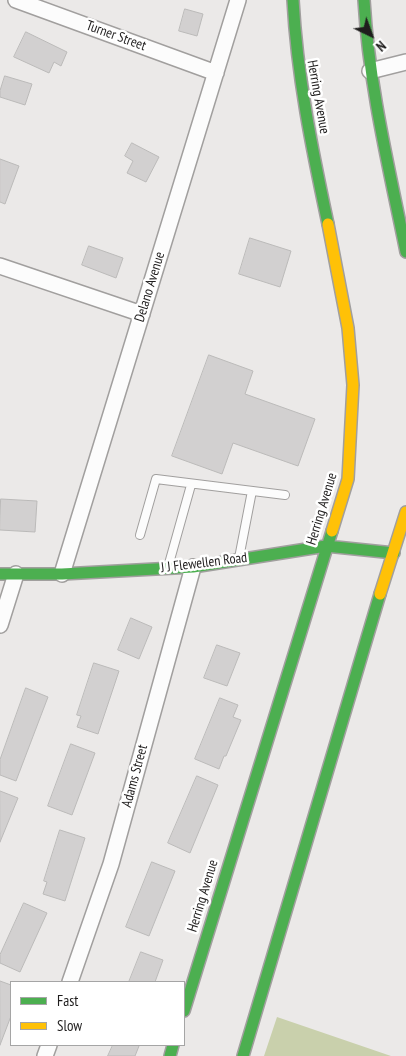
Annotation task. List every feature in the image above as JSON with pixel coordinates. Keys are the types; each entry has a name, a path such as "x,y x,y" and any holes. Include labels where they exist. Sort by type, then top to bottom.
{"main road":[{"name":"Herring Avenue","path":"185,1008 348,479 352,389 351,354 345,311 302,98 296,59 293,0"},
{"path":"364,0 370,71 406,252"},
{"path":"242,1056 380,593 400,555 406,512"},
{"name":"J J Flewellen Road","path":"0,574 62,574 193,567 326,546 400,555"}],"street":[{"name":"Turner Street","path":"16,0 216,73"},
{"name":"Delano Avenue","path":"62,574 238,0"},
{"path":"370,71 406,62"},
{"path":"0,266 142,314"},
{"name":"Adams Street","path":"70,981 111,864 193,567"},
{"path":"0,626 16,574"}],"lane":[{"path":"140,535 156,479 191,485 285,495"},
{"path":"168,568 191,485"},
{"path":"239,560 252,491"}],"green space":[{"path":"277,1017 391,1056 264,1056"}],"building":[{"path":"185,9 203,14 197,36 179,31"},
{"path":"26,32 67,52 61,66 54,62 49,73 14,57"},
{"path":"5,76 32,84 25,105 0,97"},
{"path":"132,143 159,157 146,182 127,173 133,161 125,156"},
{"path":"0,159 19,166 5,204 0,202"},
{"path":"250,238 291,251 280,287 239,274"},
{"path":"89,246 123,258 116,278 82,265"},
{"path":"209,355 253,371 245,394 315,419 298,466 233,443 222,474 172,456"},
{"path":"1,499 37,501 35,532 0,530"},
{"path":"131,618 152,627 139,659 118,650"},
{"path":"217,645 240,653 227,686 204,678"},
{"path":"94,663 119,671 98,734 77,727 81,716 77,715"},
{"path":"26,688 48,697 16,781 0,775 0,760"},
{"path":"220,698 238,705 233,717 241,720 219,769 195,759"},
{"path":"71,744 95,753 72,815 48,806"},
{"path":"197,776 218,785 190,853 168,843"},
{"path":"0,791 18,798 0,842"},
{"path":"60,830 85,838 65,901 43,894 47,882 44,881"},
{"path":"152,862 175,871 149,936 126,927"},
{"path":"24,903 47,913 20,972 0,963 0,955"},
{"path":"141,952 163,960 155,981 129,981"},
{"path":"0,981 10,985 10,1019 0,1045"},
{"path":"113,1046 139,1046 135,1056 108,1056"}],"traffic: fast":[{"path":"293,0 302,84 328,224"},
{"path":"364,0 375,95 406,252"},
{"path":"185,1008 332,531"},
{"path":"0,574 62,574 193,567 326,546 394,553"},
{"path":"243,1056 380,594"},
{"path":"170,1056 173,1046"}],"traffic: slow":[{"path":"328,224 348,328 353,385 348,479 332,531"},
{"path":"380,594 406,512"}]}
